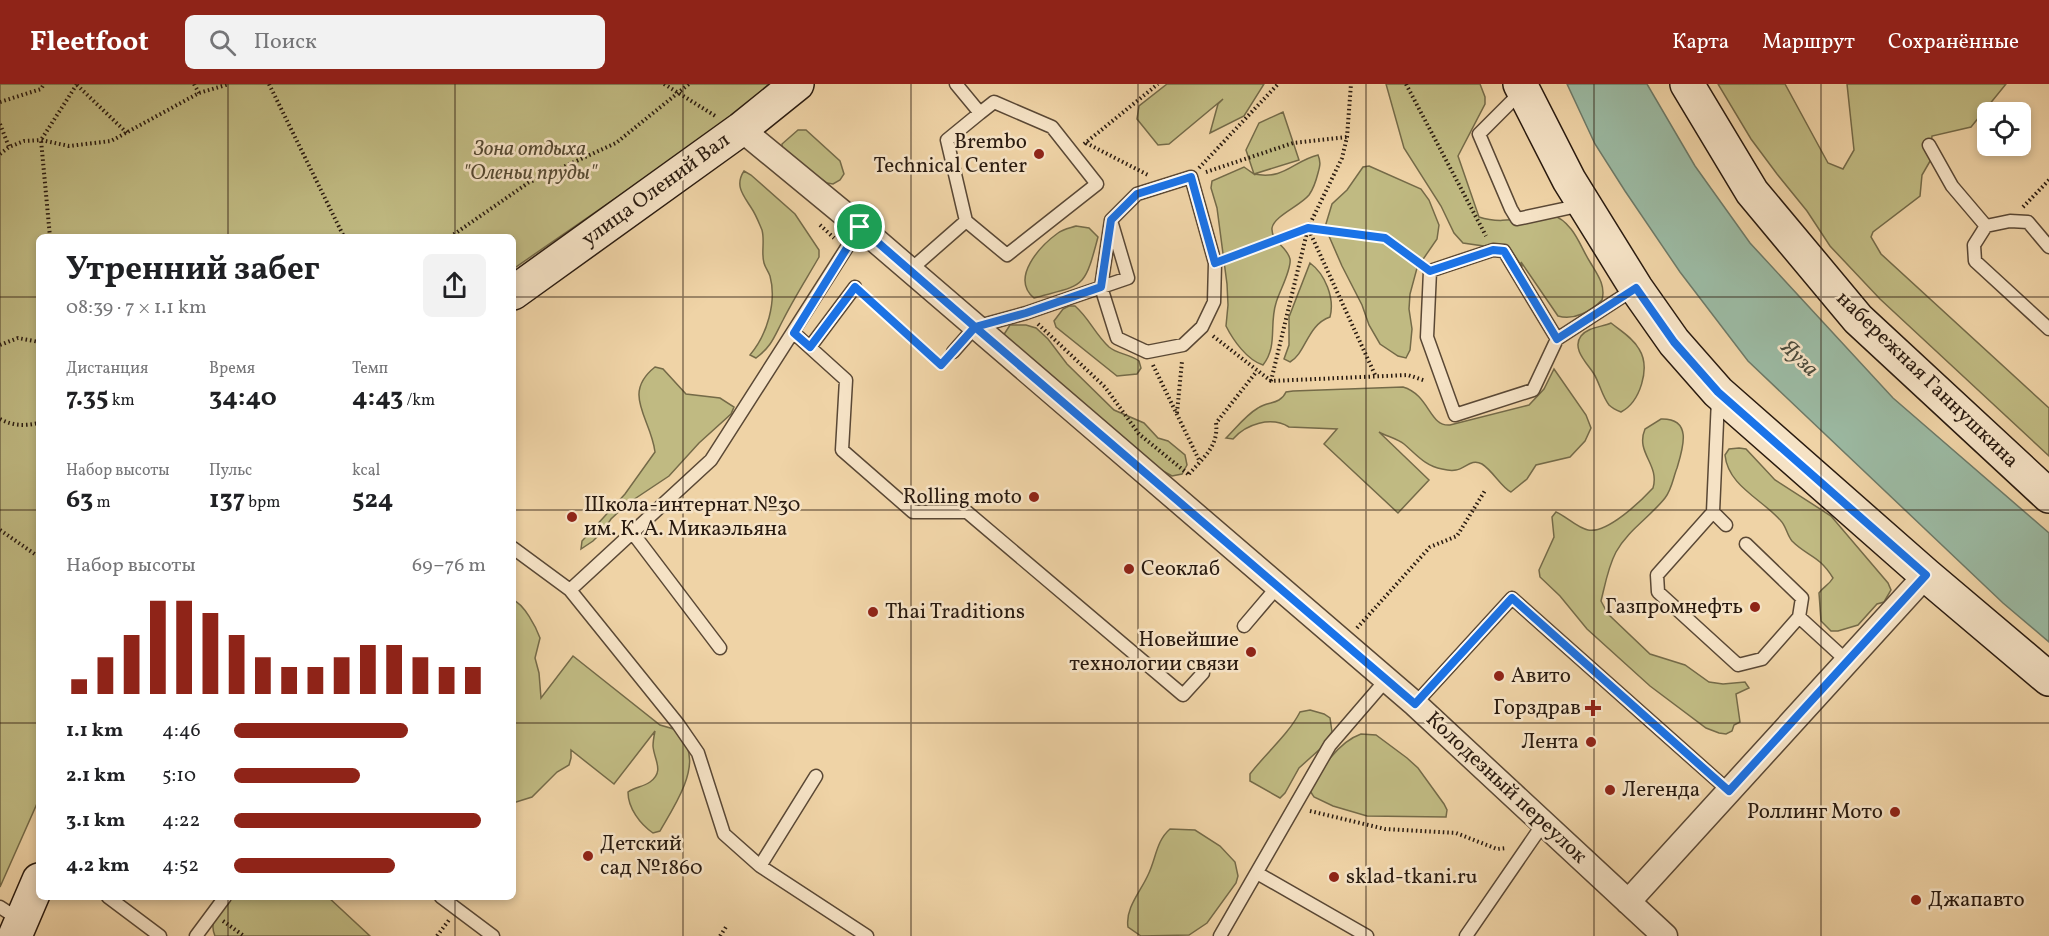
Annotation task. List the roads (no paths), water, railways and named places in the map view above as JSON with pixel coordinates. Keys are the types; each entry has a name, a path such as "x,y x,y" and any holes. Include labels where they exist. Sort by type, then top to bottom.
{"main road":[{"name":"улица Олений Вал","path":"516,291 741,129 797,84"},
{"name":"набережная Ганнушкина","path":"1687,84 1752,192 1858,319 2049,496"},
{"path":"1521,87 1584,204 1636,288 1674,342 1718,392 1926,575 2049,679"},
{"path":"12,921 36,885"}],"street":[{"name":"Колодезный переулок","path":"741,129 860,227 1415,704 1665,936"},
{"path":"1628,902 1926,575"}],"lane":[{"path":"956,84 980,113"},
{"path":"1521,87 1479,134 1511,209 1517,219 1584,204"},
{"path":"994,102 1053,126 1097,184 1007,255 966,220 947,140 980,113 994,102"},
{"path":"1929,145 1952,186 1986,226"},
{"path":"1191,177 1215,263 1214,302 1202,327 1183,345 1147,352 1117,338 1101,287 1111,220 1137,194 1191,177"},
{"path":"909,271 966,220"},
{"path":"953,352 975,327 1026,313 1128,278 1111,220"},
{"path":"2049,247 2028,222 2010,221 1986,226 1974,245 1975,261 2049,329"},
{"path":"570,590 711,460 860,227"},
{"path":"1557,339 1504,251 1493,250 1430,271 1427,337 1455,415 1533,390 1557,339 1636,288"},
{"path":"810,347 855,287"},
{"path":"794,333 846,380 842,450 913,512 967,512 1183,695 1203,673"},
{"path":"1718,392 1713,513 1657,575 1659,592 1738,665 1762,659 1799,617 1802,598 1746,544"},
{"path":"1713,513 1726,525"},
{"path":"632,532 720,648"},
{"path":"516,550 570,590 678,724 698,753 724,834 760,866 867,936"},
{"path":"1244,626 1278,586"},
{"path":"1415,704 1512,598 1729,791"},
{"path":"1799,617 1847,661"},
{"path":"1220,936 1330,745 1386,680"},
{"path":"760,866 816,776"},
{"path":"1466,936 1543,824"},
{"path":"1257,873 1367,936"},
{"path":"112,900 160,936"},
{"path":"196,936 223,900"},
{"path":"445,900 493,936"}],"water":[{"name":"Яуза","path":"1567,84 1647,84 1695,166 1750,243 1893,398 2049,533 2049,642 2003,603 1748,361 1680,272 1625,191 1595,144"}],"place":[{"name":"Brembo Technical Center","path":"1039,154"},
{"name":"Rolling moto","path":"1034,497"},
{"name":"Школа-интернат №30 им. К. А. Микаэльяна","path":"572,517"},
{"name":"Сеоклаб","path":"1129,569"},
{"name":"Газпромнефть","path":"1755,607"},
{"name":"Thai Traditions","path":"873,612"},
{"name":"Новейшие технологии связи","path":"1251,652"},
{"name":"Авито","path":"1499,676"},
{"name":"Горздрав","path":"1593,708"},
{"name":"Лента","path":"1591,742"},
{"name":"Легенда","path":"1610,790"},
{"name":"Роллинг Мото","path":"1895,812"},
{"name":"Детский сад №1860","path":"588,856"},
{"name":"sklad-tkani.ru","path":"1334,877"},
{"name":"Джапавто","path":"1916,900"}],"park label":[{"name":"Зона отдыха \"Оленьи пруды\"","path":"530,161"}]}
